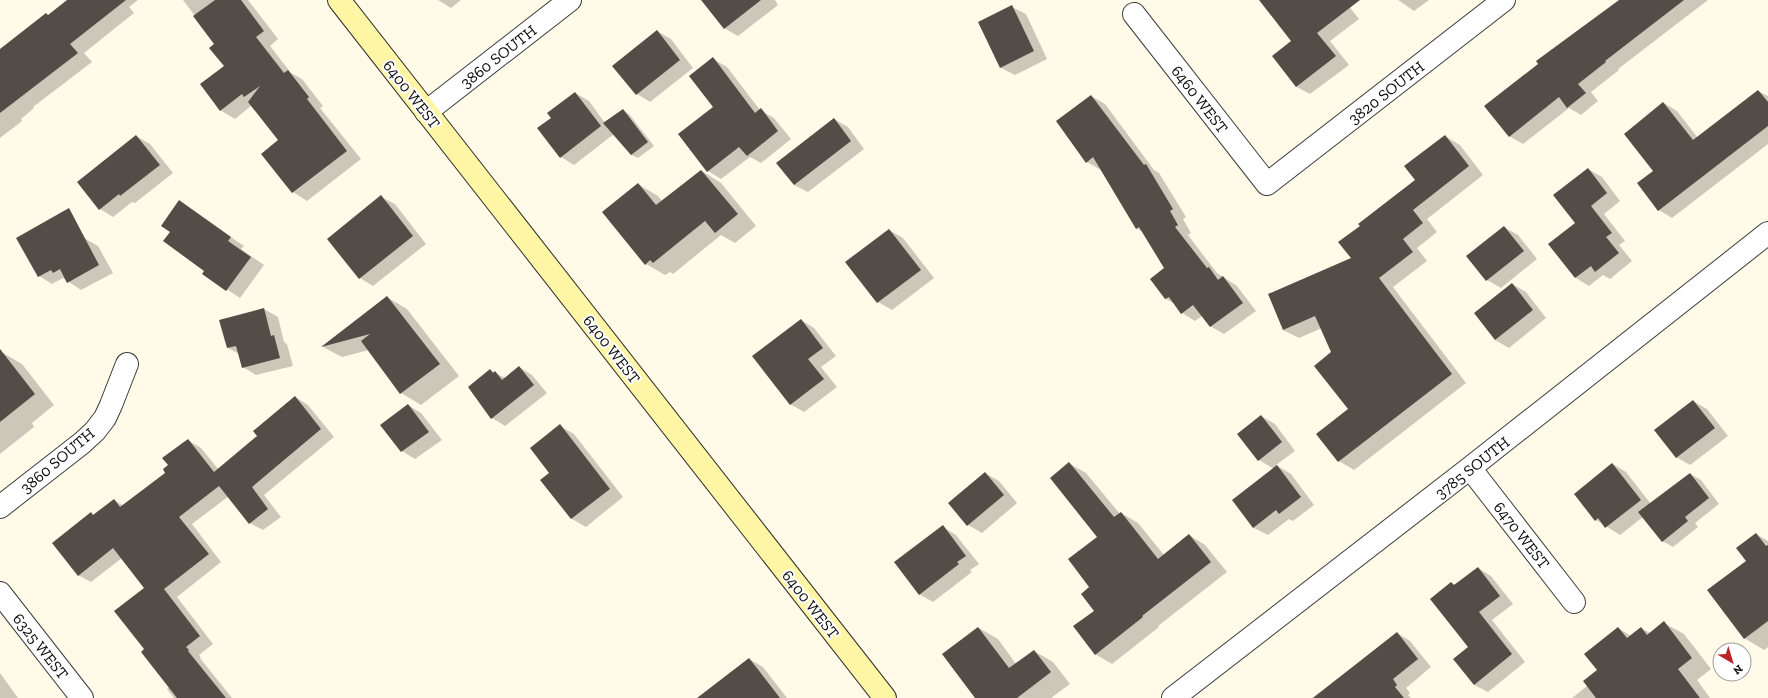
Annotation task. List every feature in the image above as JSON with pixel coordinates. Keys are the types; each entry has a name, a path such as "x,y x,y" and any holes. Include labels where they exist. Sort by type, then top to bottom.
{"street":[{"name":"6400 WEST","path":"339,0 885,698"},
{"name":"3860 SOUTH","path":"426,112 570,0"},
{"name":"3820 SOUTH","path":"1267,184 1504,0"},
{"name":"6460 WEST","path":"1134,14 1267,184"},
{"name":"3785 SOUTH","path":"1173,698 1470,468 1768,233"},
{"name":"3860 SOUTH","path":"0,507 82,443 95,431 105,418 127,364"},
{"name":"6470 WEST","path":"1470,468 1574,602"},
{"name":"6325 WEST","path":"0,593 82,698"}],"building":[{"path":"67,0 126,0 70,44 78,53 0,113 0,49 46,13 48,15"},
{"path":"215,0 241,0 264,31 256,37 284,73 288,70 309,97 307,99 347,151 292,193 261,154 278,140 248,102 260,86 244,97 242,94 220,111 200,84 224,66 209,48 214,44 193,16"},
{"path":"701,0 761,0 724,29"},
{"path":"1259,0 1360,0 1317,33 1336,56 1296,87 1272,56 1291,41"},
{"path":"1619,0 1684,0 1605,61 1606,62 1578,84 1586,93 1567,108 1559,97 1509,137 1484,106 1538,64 1536,61"},
{"path":"1012,5 1034,51 1000,68 978,22"},
{"path":"657,30 680,60 636,95 612,66"},
{"path":"713,57 755,113 761,108 778,131 747,156 739,147 707,172 678,134 713,107 689,76"},
{"path":"1758,90 1768,102 1768,126 1658,211 1637,183 1653,171 1624,134 1663,102 1693,140"},
{"path":"575,92 601,126 560,158 537,128 551,118 547,113"},
{"path":"1091,95 1144,165 1146,164 1173,209 1170,211 1178,225 1175,227 1207,268 1209,267 1218,280 1223,276 1243,303 1210,327 1193,305 1181,314 1169,297 1165,299 1150,279 1164,268 1139,227 1136,229 1093,157 1086,163 1056,121"},
{"path":"623,109 648,142 631,155 603,123"},
{"path":"834,118 851,141 794,185 776,163"},
{"path":"136,135 160,165 120,196 119,194 99,210 77,182"},
{"path":"1445,135 1469,166 1413,210 1423,223 1403,239 1413,252 1379,278 1452,374 1338,462 1316,434 1348,409 1314,366 1331,352 1315,316 1283,330 1268,294 1351,258 1338,242 1360,226 1358,224 1415,180 1404,166"},
{"path":"1588,168 1607,193 1591,206 1612,233 1606,237 1619,253 1595,272 1591,266 1575,278 1548,244 1575,223 1553,195"},
{"path":"701,170 738,214 715,233 705,221 653,263 650,260 645,265 602,212 638,183 656,205"},
{"path":"381,195 413,236 359,279 327,239"},
{"path":"179,200 231,237 228,241 251,257 226,291 202,274 204,271 163,241 170,232 161,226"},
{"path":"69,208 99,265 67,283 60,269 53,273 51,270 38,277 16,238"},
{"path":"1504,226 1524,251 1486,281 1466,256"},
{"path":"889,229 921,270 877,303 845,262"},
{"path":"1512,283 1533,310 1495,340 1474,313"},
{"path":"387,296 440,364 400,394 361,341 370,334 321,347"},
{"path":"264,308 271,336 274,335 280,358 242,368 236,346 227,348 219,320"},
{"path":"801,319 823,348 808,359 824,379 790,405 752,356"},
{"path":"0,349 35,394 0,422"},
{"path":"519,366 534,385 491,419 468,387 490,369 493,373 495,371 502,380"},
{"path":"295,396 321,429 252,487 268,509 249,524 219,486 179,517 209,554 164,589 200,636 186,647 189,650 188,651 226,698 177,698 141,652 144,649 114,611 144,588 113,548 78,576 52,543 91,512 93,515 114,499 120,507 165,473 163,469 168,465 162,458 188,439 214,472 257,436 253,431"},
{"path":"1693,400 1715,428 1676,458 1654,430"},
{"path":"408,404 429,432 401,452 380,425"},
{"path":"1261,415 1282,442 1258,461 1237,434"},
{"path":"560,424 610,489 571,519 540,480 549,473 530,448"},
{"path":"1069,462 1114,517 1121,512 1158,559 1189,534 1211,562 1095,655 1073,626 1094,611 1081,594 1089,587 1068,559 1097,537 1050,478"},
{"path":"1612,463 1641,500 1605,528 1598,518 1595,521 1574,494"},
{"path":"1277,465 1301,497 1279,514 1276,510 1253,528 1232,500"},
{"path":"985,472 1004,495 967,526 948,503"},
{"path":"1690,473 1709,498 1685,517 1688,521 1662,542 1638,512"},
{"path":"943,525 966,556 957,562 959,564 919,595 894,562"},
{"path":"1756,533 1766,546 1768,545 1768,621 1744,639 1707,590 1746,561 1736,548"},
{"path":"1478,567 1500,596 1479,612 1512,654 1474,685 1453,659 1468,647 1430,599 1451,582 1454,585"},
{"path":"1664,621 1692,658 1678,669 1700,698 1596,698 1583,681 1597,670 1584,654 1618,627 1627,638 1641,627 1647,635"},
{"path":"978,627 1009,668 1034,650 1051,672 1017,698 975,698 942,654"},
{"path":"1397,632 1418,659 1393,679 1397,685 1395,687 1404,698 1313,698"},
{"path":"749,658 780,698 697,698"}]}
